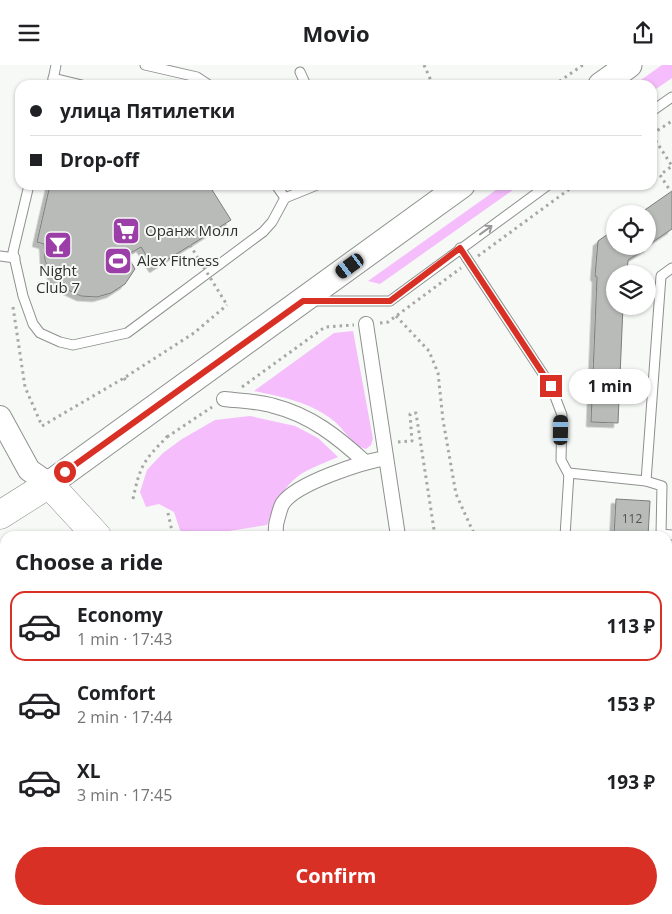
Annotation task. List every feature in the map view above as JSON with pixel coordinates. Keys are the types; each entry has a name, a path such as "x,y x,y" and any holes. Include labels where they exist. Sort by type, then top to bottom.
{"main road":[{"path":"608,80 629,65"},
{"path":"0,515 49,484 455,190"},
{"path":"49,484 92,531"}],"street":[{"path":"366,324 397,531"},
{"path":"224,399 272,405 298,414 321,427 365,462"},
{"path":"0,417 29,470 49,484"},
{"path":"275,531 283,502 305,485 365,462 386,458"}],"lane":[{"path":"52,80 56,65"},
{"path":"144,65 197,77 202,80"},
{"path":"300,72 304,80"},
{"path":"657,108 672,97"},
{"path":"28,190 14,252 23,296 33,324 40,333 73,345 126,333 263,232 272,222 285,199 306,190"},
{"path":"279,190 285,199"},
{"path":"303,301 390,301 541,190"},
{"path":"460,248 551,386 562,415 561,460 569,475 565,531"},
{"path":"0,255 15,258"},
{"path":"646,481 661,276 672,268"},
{"path":"569,475 569,473 646,481 662,486 672,486"},
{"path":"661,531 662,486"}],"path":[{"path":"424,65 431,80"},
{"path":"561,80 583,65"},
{"path":"657,131 672,121"},
{"path":"657,142 672,166 660,175 671,192"},
{"path":"190,245 227,305"},
{"path":"396,316 429,351 438,373 443,420 456,494 473,531"},
{"path":"124,378 128,383"},
{"path":"400,442 412,441 410,414 416,413 434,531"},
{"path":"133,499 138,475 147,457 166,437 164,433"},
{"path":"168,513 172,531"}],"shaded area":[{"path":"662,65 672,65 672,78 657,88 657,80 641,80"},
{"path":"496,190 513,190 380,284 368,281"},
{"path":"353,331 373,439 371,445 366,449 357,445 334,421 316,409 296,401 254,391 334,333"},
{"path":"250,416 295,426 318,438 338,457 304,472 291,482 278,499 267,525 229,531 180,531 174,512 159,504 146,507 140,492 147,470 163,453 182,439 215,420"}],"building":[{"name":"Оранж Молл","path":"49,190 212,190 231,220 154,268 141,247 127,255 135,269 125,284 111,293 97,297 81,296 66,289 54,278 45,261 44,244 37,242"},
{"path":"672,191 672,229 656,240 656,205 652,205"},
{"path":"606,235 606,255 636,255 628,260 628,265 606,265 606,315 623,315 618,423 591,422 597,277 595,276 598,241"},
{"path":"616,499 650,501 648,531 614,531"}],"place":[{"name":"Оранж Молл","path":"126,231"},
{"name":"Night Club 7","path":"58,245"},
{"name":"Alex Fitness","path":"118,261"}],"route":[{"path":"65,472 303,301 390,301 460,248 551,386"}]}
